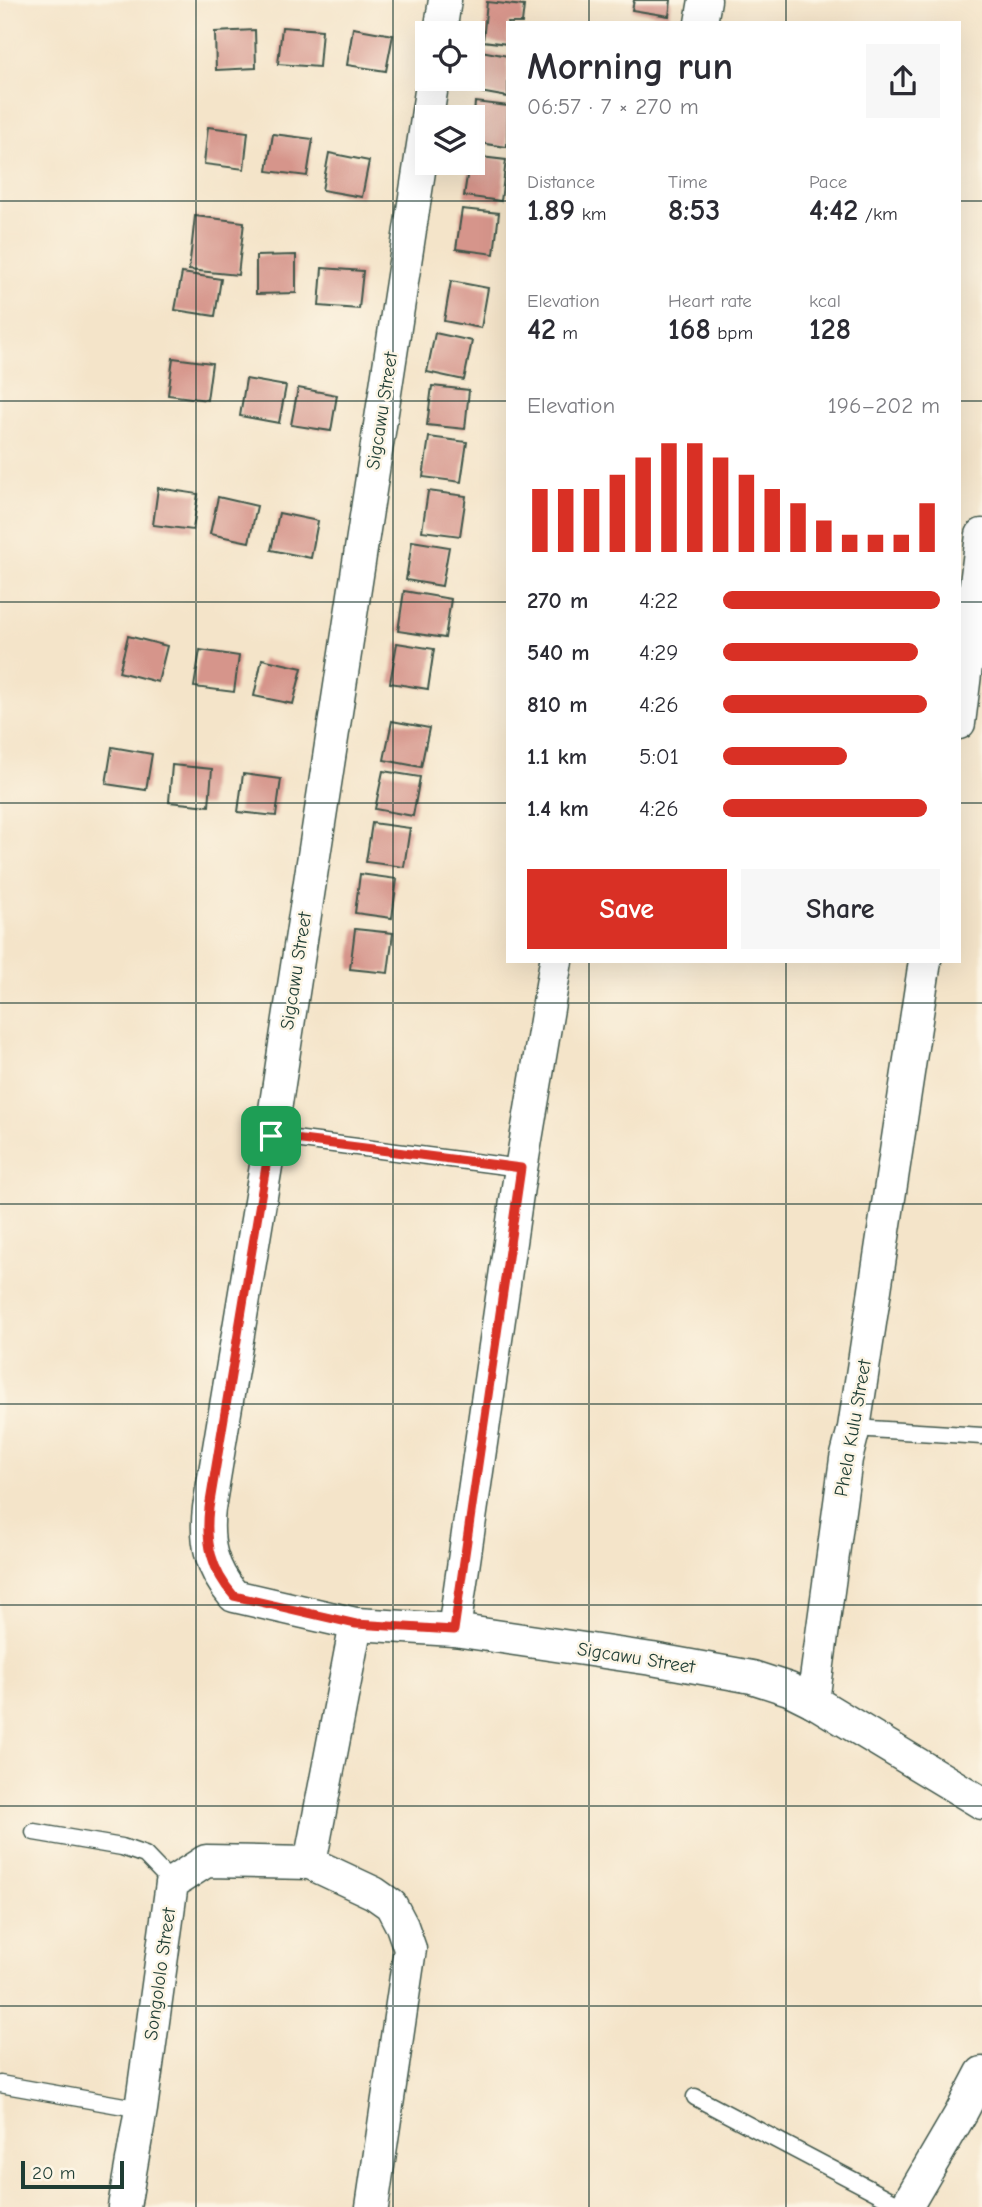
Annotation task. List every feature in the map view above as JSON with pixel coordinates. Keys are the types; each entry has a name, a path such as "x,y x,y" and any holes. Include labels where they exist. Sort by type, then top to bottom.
{"street":[{"path":"442,21 445,0"},
{"path":"701,21 705,0"},
{"name":"Sigcawu Street","path":"418,175 271,1136 209,1508 206,1532 211,1557 221,1581 234,1596 356,1624 454,1630 652,1659 752,1678 789,1689 813,1701"},
{"path":"961,715 975,657 982,535"},
{"path":"454,1630 521,1168 556,963"},
{"name":"Phela Kulu Street","path":"813,1701 846,1460 855,1428 925,963"},
{"path":"310,1863 356,1624"},
{"path":"813,1701 982,1803"},
{"name":"Songololo Street","path":"124,2207 141,2109 172,1883 206,1861 310,1863 374,1893 391,1905 402,1926 410,1949 372,2207"},
{"path":"905,2207 972,2119 982,2073"}],"lane":[{"path":"271,1136 521,1168"},
{"path":"855,1428 982,1436"},
{"path":"34,1832 122,1847 145,1854 172,1883"},
{"path":"0,2084 141,2109"},
{"path":"695,2097 905,2207"}],"building":[{"path":"634,0 671,0 669,16 632,10"},
{"path":"487,2 524,6 522,21 506,21 506,44 485,41"},
{"path":"282,27 322,30 319,67 278,64"},
{"path":"353,28 393,35 386,71 347,65"},
{"path":"255,30 256,68 216,70 215,32"},
{"path":"485,52 506,56 506,97 474,91 485,91"},
{"path":"475,102 506,106 506,147 485,144 485,105 475,105"},
{"path":"208,127 248,132 244,169 204,164"},
{"path":"273,134 313,139 307,176 267,171"},
{"path":"329,153 369,161 362,197 322,190"},
{"path":"485,158 506,160 501,201 464,196 467,175 485,175"},
{"path":"462,209 499,213 494,254 456,249"},
{"path":"195,216 244,222 238,275 189,270"},
{"path":"296,255 296,293 256,294 256,256"},
{"path":"322,268 363,271 359,309 319,306"},
{"path":"182,273 221,279 215,316 175,310"},
{"path":"451,281 488,288 481,328 444,321"},
{"path":"435,333 472,341 464,380 427,372"},
{"path":"173,358 212,363 207,400 168,395"},
{"path":"246,379 286,386 279,423 240,416"},
{"path":"432,386 469,390 465,429 427,425"},
{"path":"298,388 337,395 331,431 291,425"},
{"path":"429,437 467,442 461,482 423,477"},
{"path":"158,488 198,494 193,530 153,525"},
{"path":"428,491 466,496 460,536 422,531"},
{"path":"218,497 257,506 249,542 210,534"},
{"path":"279,513 318,521 311,558 271,550"},
{"path":"412,541 449,547 442,586 406,580"},
{"path":"404,591 451,599 445,638 398,631"},
{"path":"128,636 167,646 158,682 119,672"},
{"path":"397,643 434,649 428,689 390,683"},
{"path":"200,650 239,656 234,692 194,687"},
{"path":"262,659 302,668 293,704 254,696"},
{"path":"392,721 429,728 421,767 384,760"},
{"path":"112,747 152,754 146,790 106,784"},
{"path":"172,765 212,769 209,806 169,802"},
{"path":"383,771 420,777 413,816 375,809"},
{"path":"243,774 281,779 276,816 238,812"},
{"path":"372,823 410,828 404,867 366,862"},
{"path":"360,874 397,879 392,918 355,913"},
{"path":"355,929 393,933 388,973 350,969"}],"route":[{"path":"271,1136 521,1168 454,1630 356,1624 234,1596 221,1581 211,1557 206,1532 209,1508 271,1136"}]}
